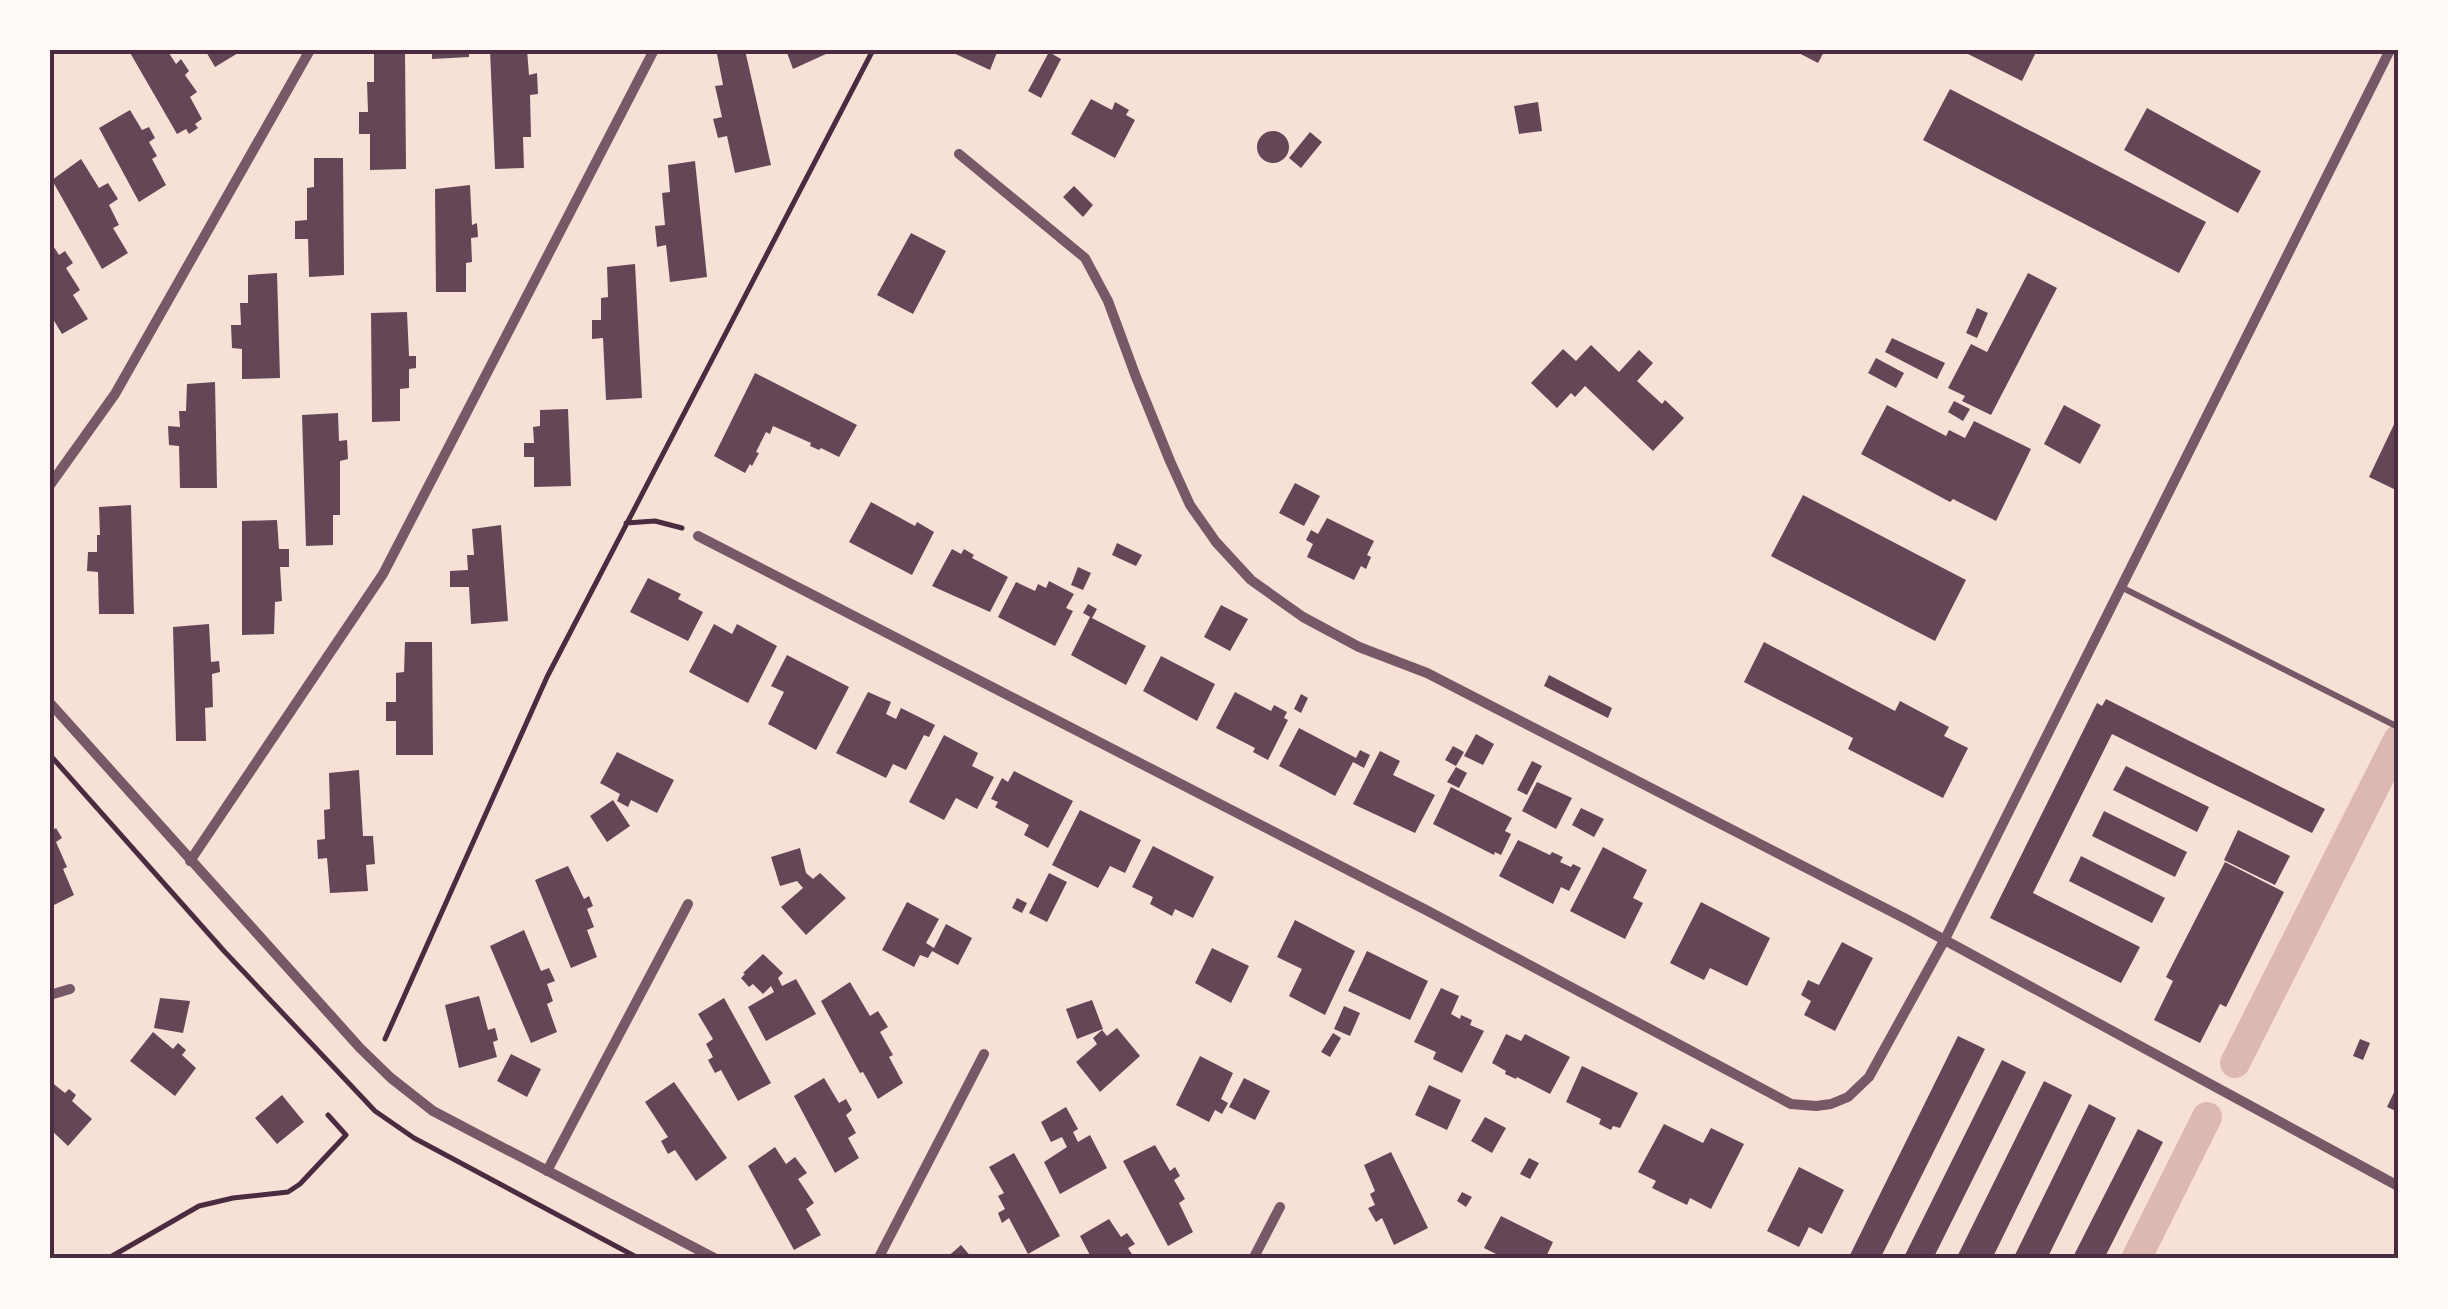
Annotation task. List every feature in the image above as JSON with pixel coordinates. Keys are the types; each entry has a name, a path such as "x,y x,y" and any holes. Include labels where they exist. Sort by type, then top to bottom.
{"street":[{"path":"50,484 116,394 310,50"},
{"path":"190,861 383,574 654,50"},
{"path":"698,536 1426,910 1791,1104 1831,1104 1848,1097 1869,1078 1945,939 2390,50"},
{"path":"959,154 1085,258 1108,300 1190,505 1216,542 1251,580 1303,617 1359,646 1427,673 1945,939 2398,1186"},
{"path":"50,704 391,1078 433,1112 716,1259"},
{"path":"548,1171 688,904"},
{"path":"50,995 70,989"},
{"path":"878,1259 984,1054"},
{"path":"1252,1259 1280,1206"}],"lane":[{"path":"2121,587 2398,727"}],"path":[{"path":"385,1039 547,676 873,50"},
{"path":"626,523 676,525 698,536"},
{"path":"107,1259 199,1206 288,1192 346,1135 328,1115"}],"building":[{"path":"131,50 167,50 176,64 181,59 189,71 185,75 197,92 190,97 202,119 195,124 198,128 189,134 186,129 177,134"},
{"path":"205,50 243,50 215,67"},
{"path":"432,50 469,50 469,57 432,59"},
{"path":"490,50 527,50 529,75 537,73 538,94 530,95 531,137 523,137 524,168 495,169"},
{"path":"745,50 771,165 735,173 727,136 718,138 713,119 722,117 715,86 723,85 717,54"},
{"path":"786,50 824,50 826,54 793,69"},
{"path":"947,50 998,50 990,70"},
{"path":"1793,50 1825,50 1818,63"},
{"path":"1960,50 2037,50 2022,81"},
{"path":"405,51 406,169 370,170 370,134 359,134 359,112 368,112 367,82 374,82 374,53"},
{"path":"1049,52 1061,59 1041,98 1028,91"},
{"path":"1950,89 2206,222 2179,273 1923,140"},
{"path":"1091,99 1112,110 1115,102 1129,110 1126,115 1135,120 1115,158 1071,134"},
{"path":"1538,102 1542,131 1519,134 1514,106"},
{"path":"2147,108 2261,171 2238,213 2124,150"},
{"path":"130,110 142,130 149,127 155,138 149,142 157,156 152,159 166,185 139,202 99,128"},
{"path":"1273,131 1285,135 1289,147 1285,159 1273,163 1261,159 1257,147 1261,135"},
{"path":"1310,132 1322,142 1301,168 1289,158"},
{"path":"314,158 343,158 344,275 309,277 308,239 295,239 295,221 307,220 307,188 314,187"},
{"path":"81,159 99,188 108,183 118,199 109,205 119,225 113,228 128,253 102,269 52,180"},
{"path":"695,161 707,277 670,282 666,245 657,247 655,226 665,225 662,193 670,192 668,165"},
{"path":"470,185 472,225 477,223 478,237 471,238 472,262 466,263 466,292 436,292 435,189"},
{"path":"1074,186 1093,205 1083,217 1063,197"},
{"path":"911,233 946,251 913,314 877,295"},
{"path":"50,241 59,255 65,251 73,263 66,268 80,290 73,295 88,319 62,334 50,314"},
{"path":"635,264 642,398 606,400 603,338 592,339 592,320 601,320 601,298 608,297 607,267"},
{"path":"277,273 280,378 242,379 242,349 232,348 231,325 241,325 240,303 248,303 248,275"},
{"path":"2028,273 2057,288 1991,415 1962,401 1965,396 1948,388 1971,344 1987,352"},
{"path":"1977,308 1988,313 1977,338 1966,333"},
{"path":"407,312 409,356 416,356 416,368 409,369 409,388 400,389 400,421 372,422 371,313"},
{"path":"1892,338 1945,363 1937,379 1885,352"},
{"path":"1591,345 1619,372 1639,350 1653,363 1637,381 1684,418 1653,451 1585,386 1575,397 1571,393 1557,408 1531,383 1563,349 1576,361"},
{"path":"1876,358 1904,373 1896,388 1868,373"},
{"path":"755,373 857,425 839,457 773,426 745,473 714,456"},
{"path":"215,382 217,488 180,488 179,446 169,445 168,426 180,427 179,411 186,411 187,384"},
{"path":"1954,401 1970,409 1963,421 1948,412"},
{"path":"1887,405 1946,436 1949,430 1965,438 1974,421 2031,449 1996,521 1953,499 1950,502 1861,454"},
{"path":"2064,405 2101,425 2080,464 2044,444"},
{"path":"568,409 571,486 534,487 534,457 524,457 524,443 534,443 533,427 540,426 540,410"},
{"path":"338,413 339,441 347,440 348,459 340,461 340,515 333,515 333,545 306,546 302,415"},
{"path":"2398,416 2398,491 2369,477"},
{"path":"1295,483 1320,496 1304,526 1279,513"},
{"path":"1803,495 1966,580 1935,641 1771,556"},
{"path":"871,502 934,532 912,575 849,542"},
{"path":"131,505 134,614 99,614 98,572 87,571 88,552 97,552 99,507"},
{"path":"1327,518 1374,541 1366,569 1361,566 1354,580 1307,557 1313,544 1306,540 1311,530 1318,534"},
{"path":"277,520 279,549 289,549 289,567 280,567 282,601 275,602 274,634 242,635 242,521"},
{"path":"501,525 508,621 471,624 469,587 450,587 450,571 468,570 467,555 474,555 472,529"},
{"path":"1117,543 1142,555 1136,566 1112,555"},
{"path":"952,549 961,554 964,549 974,555 972,558 1008,577 990,612 932,586"},
{"path":"1078,567 1091,573 1083,590 1071,585"},
{"path":"648,578 681,594 678,599 703,612 688,641 630,612"},
{"path":"1049,581 1074,594 1066,608 1073,611 1055,646 998,617 1016,582 1035,591 1038,584 1046,588"},
{"path":"1088,604 1097,609 1092,618 1083,613"},
{"path":"1221,605 1248,619 1230,651 1204,637"},
{"path":"1090,617 1146,646 1126,685 1071,655"},
{"path":"209,624 211,662 219,661 220,672 212,674 213,707 205,708 206,741 176,741 173,627"},
{"path":"714,624 732,634 737,624 777,646 748,703 689,672"},
{"path":"405,642 432,642 433,755 396,755 396,721 386,721 386,702 396,702 396,673 404,672"},
{"path":"1764,642 1895,711 1900,701 1949,727 1944,736 1968,748 1943,798 1848,749 1853,738 1744,682"},
{"path":"787,655 849,687 816,750 768,724 784,692 771,686"},
{"path":"1161,656 1215,684 1197,721 1143,691"},
{"path":"1549,675 1612,708 1608,718 1544,686"},
{"path":"868,692 891,702 886,714 896,719 901,708 935,725 929,737 924,735 906,770 893,764 886,778 836,753"},
{"path":"1235,692 1271,711 1274,705 1287,712 1284,718 1288,720 1268,760 1253,752 1255,748 1216,728"},
{"path":"1301,694 1308,698 1301,713 1294,709"},
{"path":"2106,699 2325,809 2312,833 2112,734 2033,893 2140,947 2121,983 1990,918 2097,703 2102,706"},
{"path":"1299,728 1356,758 1360,750 1370,755 1364,768 1353,762 1335,796 1279,766"},
{"path":"1476,734 1494,744 1483,765 1464,756"},
{"path":"944,735 978,753 972,766 994,777 977,809 956,798 944,820 909,802"},
{"path":"1453,746 1464,752 1456,766 1445,760"},
{"path":"1380,751 1400,761 1393,775 1435,795 1415,833 1353,804"},
{"path":"617,752 674,780 657,813 631,800 628,807 617,801 620,794 600,783"},
{"path":"1532,761 1542,766 1527,795 1517,790"},
{"path":"2126,766 2209,807 2197,832 2113,790"},
{"path":"1456,767 1467,773 1459,788 1447,782"},
{"path":"359,770 363,836 373,836 375,864 366,865 368,891 330,893 327,858 318,859 317,840 325,839 324,810 330,809 329,773"},
{"path":"1014,771 1073,801 1048,848 1024,835 1029,825 995,807 998,802 991,799 1002,778 1008,782"},
{"path":"1537,782 1572,798 1556,829 1522,811"},
{"path":"1451,787 1512,818 1505,831 1511,834 1501,855 1433,824"},
{"path":"613,800 630,826 607,842 590,816"},
{"path":"1581,808 1604,819 1594,837 1572,825"},
{"path":"1080,810 1141,840 1125,873 1110,866 1098,888 1052,865"},
{"path":"2104,811 2187,852 2175,877 2092,836"},
{"path":"56,828 62,838 56,842 67,867 63,869 74,895 50,907 50,832"},
{"path":"2238,830 2290,856 2275,885 2224,860"},
{"path":"1518,840 1563,857 1560,862 1571,867 1573,864 1581,868 1569,891 1561,887 1553,904 1499,876"},
{"path":"1153,846 1214,877 1193,918 1175,909 1172,916 1150,904 1153,897 1132,887"},
{"path":"1603,847 1647,870 1633,898 1643,903 1625,939 1570,911"},
{"path":"800,848 806,873 813,879 820,873 846,898 806,935 781,907 803,888 797,881 780,886 771,857"},
{"path":"2081,856 2165,898 2152,923 2069,881"},
{"path":"2225,862 2284,892 2226,1007 2220,1004 2200,1043 2154,1020 2173,981 2166,977"},
{"path":"568,866 584,899 589,896 593,906 587,909 594,927 587,930 597,957 571,968 535,880"},
{"path":"1049,873 1067,882 1047,922 1029,913"},
{"path":"1017,898 1027,903 1022,913 1012,908"},
{"path":"907,902 939,919 926,943 934,948 946,924 972,938 958,965 932,951 928,958 920,955 914,967 882,950"},
{"path":"1701,902 1770,938 1747,986 1710,968 1704,980 1670,963"},
{"path":"1295,920 1355,951 1325,1015 1289,996 1302,969 1277,957"},
{"path":"524,930 541,971 549,968 555,981 547,984 553,1001 547,1004 557,1032 531,1043 490,946"},
{"path":"1842,942 1873,958 1835,1031 1804,1015 1811,1001 1801,995 1808,980 1819,985"},
{"path":"1212,948 1249,966 1231,1003 1195,983"},
{"path":"1367,951 1428,981 1410,1020 1348,991"},
{"path":"763,954 783,973 778,978 782,986 796,979 816,1014 766,1041 748,1007 774,992 771,986 763,994 741,978"},
{"path":"850,982 870,1016 878,1011 888,1027 880,1032 903,1083 878,1099 821,1001"},
{"path":"1441,988 1459,996 1451,1014 1472,1020 1470,1025 1484,1031 1462,1073 1433,1059 1436,1052 1414,1042"},
{"path":"479,996 488,1030 495,1028 497,1057 459,1068 445,1005"},
{"path":"160,998 190,1001 183,1033 154,1028"},
{"path":"724,998 771,1083 738,1101 721,1070 715,1073 708,1060 713,1057 706,1044 713,1039 698,1014"},
{"path":"1092,1000 1103,1029 1077,1039 1066,1009"},
{"path":"1344,1006 1360,1013 1350,1036 1334,1029"},
{"path":"1117,1028 1140,1056 1100,1092 1076,1062 1097,1044 1093,1038 1102,1030 1107,1036"},
{"path":"153,1032 173,1049 178,1043 186,1050 182,1055 196,1068 175,1096 130,1061"},
{"path":"1333,1033 1341,1038 1330,1057 1321,1052"},
{"path":"1506,1034 1521,1041 1525,1034 1570,1057 1550,1094 1505,1074 1492,1063"},
{"path":"1958,1036 1985,1049 1880,1259 1848,1259"},
{"path":"2360,1039 2370,1043 2363,1060 2353,1056"},
{"path":"511,1054 541,1069 527,1097 497,1081"},
{"path":"1200,1056 1233,1073 1221,1099 1228,1103 1222,1114 1215,1110 1209,1122 1176,1105"},
{"path":"2002,1060 2026,1072 1933,1259 1903,1259"},
{"path":"1582,1066 1638,1093 1620,1128 1613,1126 1611,1130 1599,1124 1601,1119 1566,1102"},
{"path":"824,1078 839,1103 846,1099 852,1110 846,1115 856,1133 848,1138 859,1158 835,1173 794,1096"},
{"path":"1244,1078 1270,1091 1255,1120 1229,1107"},
{"path":"50,1081 65,1093 69,1089 76,1095 72,1101 92,1119 68,1146 50,1129"},
{"path":"2044,1081 2072,1095 1992,1259 1956,1259"},
{"path":"674,1082 727,1158 696,1181 675,1150 668,1154 661,1141 668,1137 645,1102"},
{"path":"2398,1084 2398,1112 2387,1107"},
{"path":"1429,1085 1461,1100 1447,1130 1415,1115"},
{"path":"282,1095 304,1122 277,1144 255,1118"},
{"path":"2089,1104 2116,1118 2047,1259 2013,1259"},
{"path":"1066,1107 1078,1129 1073,1132 1078,1142 1090,1135 1107,1168 1060,1194 1044,1162 1067,1147 1062,1137 1051,1142 1041,1122"},
{"path":"1485,1117 1506,1128 1492,1153 1471,1141"},
{"path":"1664,1124 1703,1143 1711,1128 1744,1144 1711,1209 1690,1198 1687,1205 1652,1188 1656,1181 1638,1172"},
{"path":"2138,1129 2163,1142 2104,1259 2072,1259"},
{"path":"1155,1145 1170,1171 1175,1167 1180,1176 1174,1180 1185,1199 1179,1203 1193,1232 1168,1246 1123,1161"},
{"path":"775,1147 786,1164 795,1157 807,1173 798,1179 814,1203 806,1209 821,1235 794,1250 748,1166"},
{"path":"1391,1152 1428,1228 1394,1245 1382,1218 1376,1222 1368,1208 1375,1205 1370,1194 1375,1191 1364,1165"},
{"path":"1014,1153 1060,1236 1028,1254 1009,1218 1002,1223 998,1213 1005,1209 998,1196 1004,1193 989,1167"},
{"path":"1529,1158 1539,1163 1530,1179 1520,1174"},
{"path":"1799,1167 1844,1190 1822,1234 1809,1227 1799,1247 1767,1231"},
{"path":"1462,1192 1472,1197 1466,1207 1457,1201"},
{"path":"1501,1216 1553,1242 1545,1259 1496,1259 1498,1255 1484,1248"},
{"path":"1109,1219 1121,1237 1127,1233 1135,1244 1128,1248 1135,1259 1092,1259 1080,1236"},
{"path":"961,1245 973,1259 945,1259"}],"waterway":[{"path":"2235,1063 2398,740"},
{"path":"2136,1259 2207,1117"}]}
